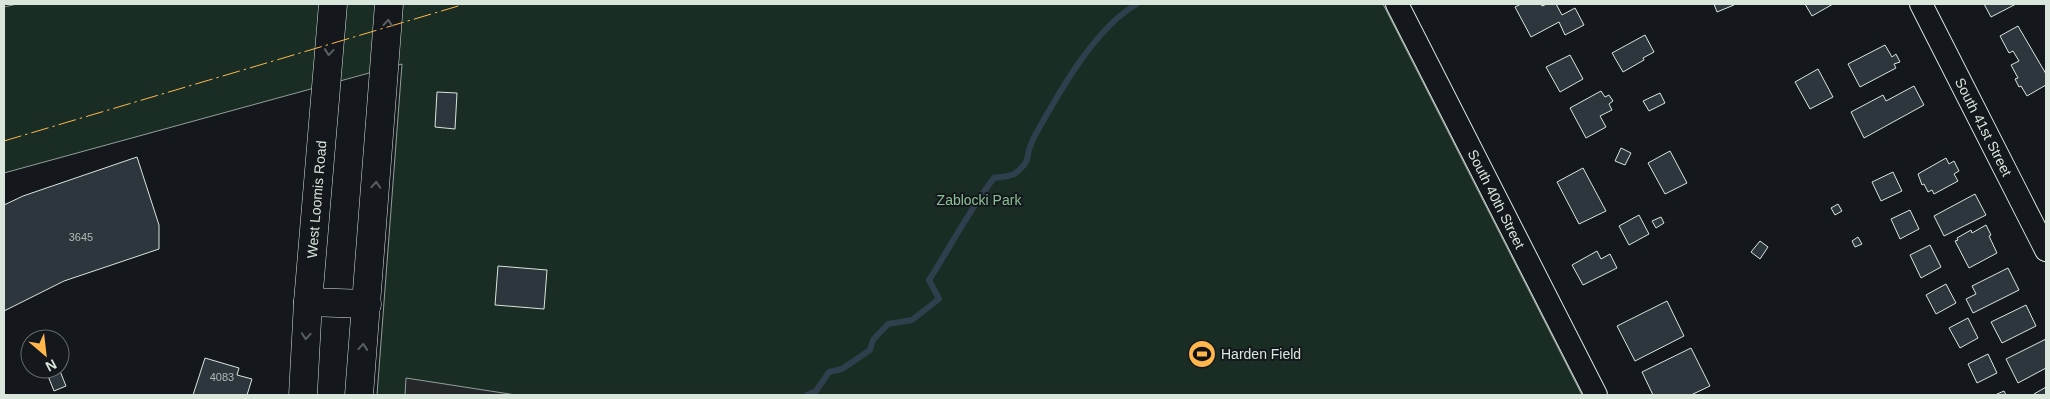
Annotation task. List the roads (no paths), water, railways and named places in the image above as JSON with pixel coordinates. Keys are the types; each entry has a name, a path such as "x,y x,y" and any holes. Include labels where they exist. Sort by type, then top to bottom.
{"main road":[{"name":"West Loomis Road","path":"303,395 308,302 333,4"},
{"path":"359,395 389,4"},
{"path":"308,302 367,304"}],"street":[{"name":"South 40th Street","path":"1397,4 1596,395"},
{"name":"South 41st Street","path":"1921,4 2046,250"}],"waterway":[{"path":"807,395 816,391 829,372 842,369 870,350 873,340 888,324 912,320 939,299 929,280 976,203 994,178 1011,175 1024,165 1036,134 1057,96 1081,60 1107,28 1122,14 1137,4"}],"place":[{"name":"Harden Field","path":"1202,354"}],"park label":[{"name":"Zablocki Park","path":"979,200"}]}
